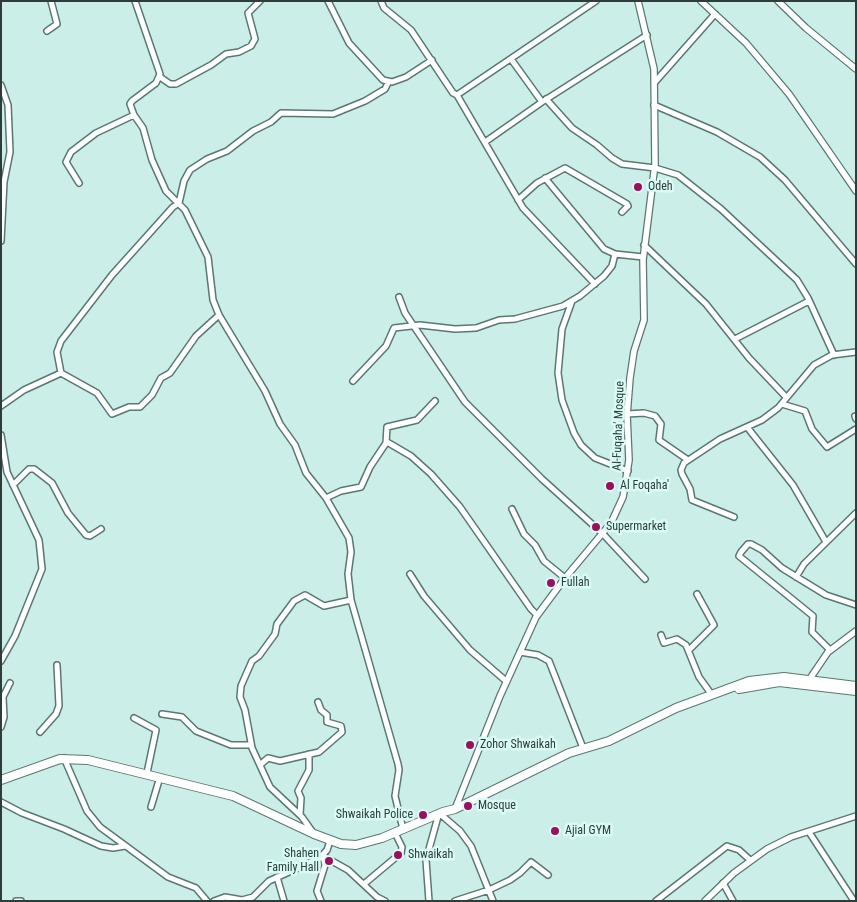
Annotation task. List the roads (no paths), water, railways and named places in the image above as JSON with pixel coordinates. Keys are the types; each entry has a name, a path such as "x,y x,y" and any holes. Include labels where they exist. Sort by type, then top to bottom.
{"main road":[{"path":"1,780 64,758 85,759 160,776 236,797 330,841 344,845 360,845 395,833 439,814 455,810 582,748 609,741 676,708 763,678 809,680 856,686"},
{"path":"712,695 774,683 856,691"}],"street":[{"path":"47,31 57,24 51,1"},
{"path":"135,1 154,52 160,77 170,84 176,84 211,65 226,54 239,52 251,46 255,39 248,13 260,1"},
{"path":"328,1 349,43 378,77 388,82 406,77 432,60"},
{"path":"381,1 384,8 412,30 453,93 457,95 518,200 532,220 594,284"},
{"path":"457,95 596,1"},
{"name":"Al-Fuqaha' Mosque","path":"455,810 506,681 537,615 618,513 628,471 627,414 634,351 645,315 643,256 655,168 655,82 647,35 638,1"},
{"path":"701,1 746,43 789,94 856,191"},
{"path":"778,1 856,69"},
{"path":"655,82 715,14"},
{"path":"485,142 544,100 647,35"},
{"path":"511,59 544,100 572,128 612,158 622,164 655,168 678,175 721,209 792,276 809,300 834,355"},
{"path":"160,77 130,104 134,115 143,128 152,160 166,191 179,203 191,219 208,257 213,300 220,315 265,391 280,424 295,445 306,473 326,498 349,538 351,552 348,574 351,600 399,770 395,796 403,829"},
{"path":"61,373 57,352 61,341 112,275 173,207 179,203 181,189 190,170 207,159 224,153 253,131 271,122 281,113 333,114 365,101 385,89 388,82"},
{"path":"1,85 8,105 10,152 4,182 1,241"},
{"path":"654,105 718,132 760,157 785,180 856,264"},
{"path":"78,183 66,163 71,152 96,133 134,115"},
{"path":"518,200 545,178 563,168 572,171 627,204 628,206 622,212"},
{"path":"545,178 600,246 616,254 643,256"},
{"path":"644,245 698,295 766,377 786,397"},
{"path":"352,381 386,346 391,329 398,326 414,325 454,329 476,328 499,320 563,306 594,284 611,267 616,254"},
{"path":"399,297 414,325 465,402 542,480 603,534 645,579"},
{"path":"573,300 562,330 558,373 562,400 574,434 581,445 596,458 628,471"},
{"path":"735,339 809,300"},
{"path":"61,373 97,393 112,414 128,407 138,408 152,395 161,378 170,373 196,336 220,315"},
{"path":"734,516 692,500 691,492 681,470 688,460 720,439 762,420 782,404 814,365 834,355 856,352"},
{"path":"1,406 24,390 61,373"},
{"path":"326,498 362,486 370,467 387,442 387,427 417,420 435,402"},
{"path":"782,404 805,412 812,429 827,447 856,429"},
{"path":"627,414 644,413 655,416 661,424 659,440 688,460"},
{"path":"748,427 792,485 826,542"},
{"path":"1,434 7,472 39,540 42,569 36,587 21,616 15,636 1,661"},
{"path":"387,442 411,456 432,474 460,507 537,615"},
{"path":"13,485 29,470 34,469 52,483 58,498 86,535 91,536 101,529"},
{"path":"512,509 524,534 535,545 544,561 565,578"},
{"path":"796,577 804,564 856,513"},
{"path":"830,650 812,632 813,616 740,556 746,546 751,544 796,577 830,597 856,605"},
{"path":"410,574 424,596 470,650 506,681"},
{"path":"689,650 714,625 697,594"},
{"path":"314,834 300,815 273,792 260,765 251,745 245,710 240,698 242,682 252,661 259,656 276,634 277,624 289,607 303,595 322,605 351,600"},
{"path":"809,680 830,650 856,631"},
{"path":"661,635 664,643 680,640 689,650 699,677 712,695"},
{"path":"520,652 538,655 549,661 582,748"},
{"path":"40,732 54,715 58,706 57,664"},
{"path":"1,727 4,717 3,697 10,683"},
{"path":"260,765 268,758 280,761 326,748 343,730 341,726 328,723 327,715 318,702"},
{"path":"162,714 182,717 196,731 232,745 251,745"},
{"path":"134,718 153,727 156,731 147,773"},
{"path":"300,815 301,798 298,791 310,770 309,754"},
{"path":"64,758 87,811 100,827 168,877 196,888 207,901"},
{"path":"151,807 160,776"},
{"path":"1,802 22,813 101,846 113,848 125,846"},
{"path":"429,901 426,860 439,814 460,831 471,846 493,901"},
{"path":"705,901 750,860 783,841 856,816"},
{"path":"808,832 854,901"},
{"path":"364,884 402,851 395,833"},
{"path":"321,901 317,891 325,865 323,856 330,841"},
{"path":"656,901 727,846 739,850 750,860"},
{"path":"323,856 364,884 377,899 385,901"},
{"path":"214,901 225,897 242,900 251,898 277,877 323,856"},
{"path":"455,901 489,890 517,876 531,862 548,875"},
{"path":"277,877 284,901"},
{"path":"723,883 733,901"},
{"path":"16,901 21,901"}],"place":[{"name":"Odeh","path":"638,187"},
{"name":"Al Foqaha'","path":"610,486"},
{"name":"Supermarket","path":"596,527"},
{"name":"Fullah","path":"551,583"},
{"name":"Zohor Shwaikah","path":"470,745"},
{"name":"Mosque","path":"468,806"},
{"name":"Shwaikah Police","path":"423,815"},
{"name":"Ajial GYM","path":"555,831"},
{"name":"Shwaikah","path":"398,855"},
{"name":"Shahen Family Hall","path":"329,861"}]}
